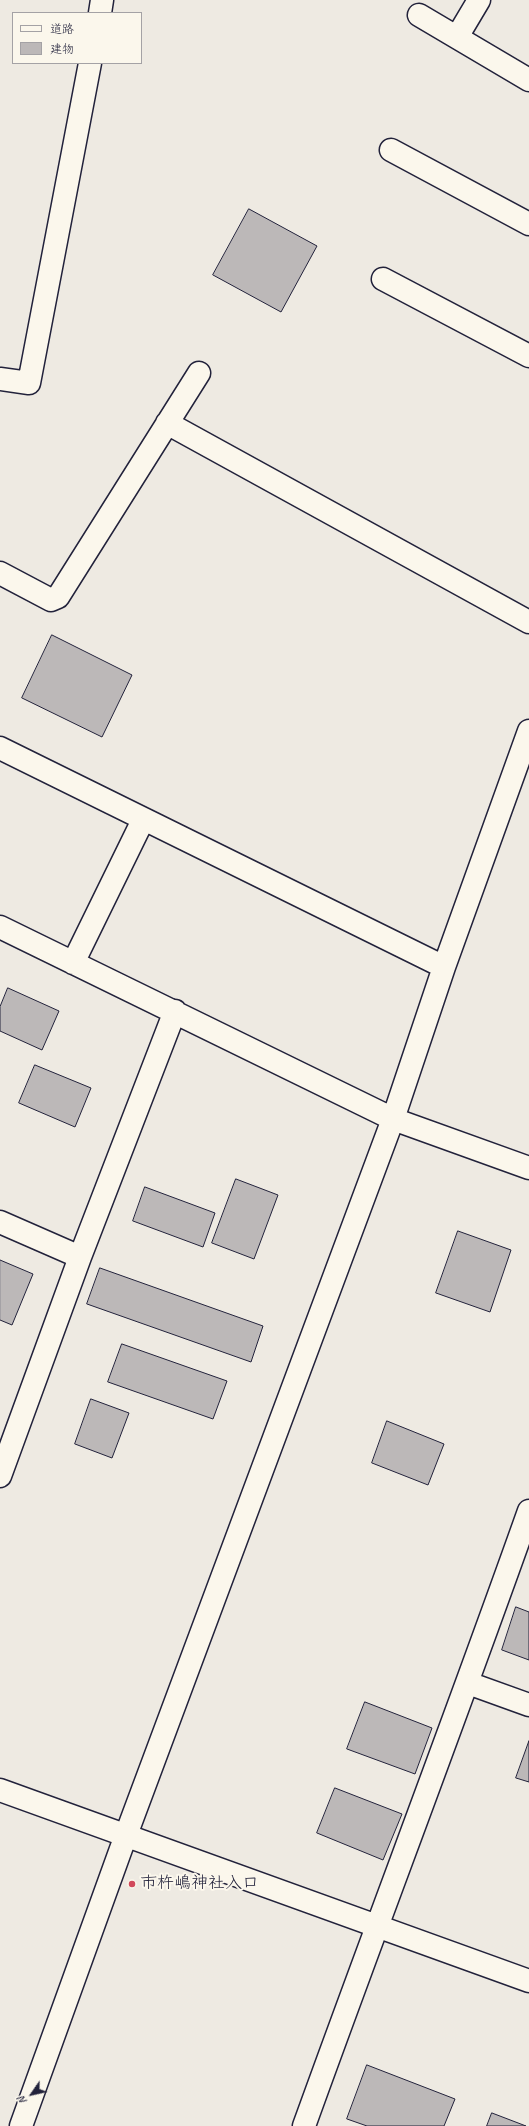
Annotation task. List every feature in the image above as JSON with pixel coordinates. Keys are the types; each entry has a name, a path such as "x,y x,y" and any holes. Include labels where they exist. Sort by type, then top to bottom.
{"street":[{"path":"100,12 102,0"},
{"path":"457,37 479,0"},
{"path":"419,15 529,80"},
{"path":"0,379 29,383 90,64"},
{"path":"391,150 529,224"},
{"path":"383,279 529,356"},
{"path":"0,573 51,600 58,597 199,373"},
{"path":"167,423 529,622"},
{"path":"21,2126 126,1835 392,1119 444,967 529,731"},
{"path":"0,748 143,820 444,967"},
{"path":"73,963 143,820"},
{"path":"0,927 392,1119 529,1168"},
{"path":"0,1476 80,1257 174,1011"},
{"path":"0,1222 80,1257"},
{"path":"304,2126 376,1926 468,1682 529,1511"},
{"path":"468,1682 529,1705"},
{"path":"0,1790 529,1980"}],"building":[{"path":"249,209 317,246 281,312 213,275"},
{"path":"52,635 132,675 102,737 22,698"},
{"path":"8,988 59,1011 42,1050 0,1031 0,1007"},
{"path":"35,1065 91,1088 75,1127 19,1103"},
{"path":"236,1179 278,1195 254,1259 212,1243"},
{"path":"145,1187 215,1213 203,1247 133,1221"},
{"path":"458,1231 511,1250 490,1312 436,1293"},
{"path":"0,1260 33,1274 12,1325 0,1320"},
{"path":"100,1268 263,1326 251,1362 87,1304"},
{"path":"122,1344 227,1381 213,1419 108,1382"},
{"path":"91,1399 129,1413 112,1458 75,1444"},
{"path":"387,1421 444,1444 428,1485 372,1463"},
{"path":"516,1607 529,1612 529,1660 502,1650"},
{"path":"365,1702 432,1728 415,1774 347,1749"},
{"path":"529,1741 529,1782 516,1778"},
{"path":"335,1788 402,1814 383,1860 317,1833"},
{"path":"367,2065 455,2099 444,2126 367,2126 347,2119"},
{"path":"492,2113 526,2126 487,2126"}],"place":[{"name":"市杵嶋神社入口","path":"132,1884"}]}
